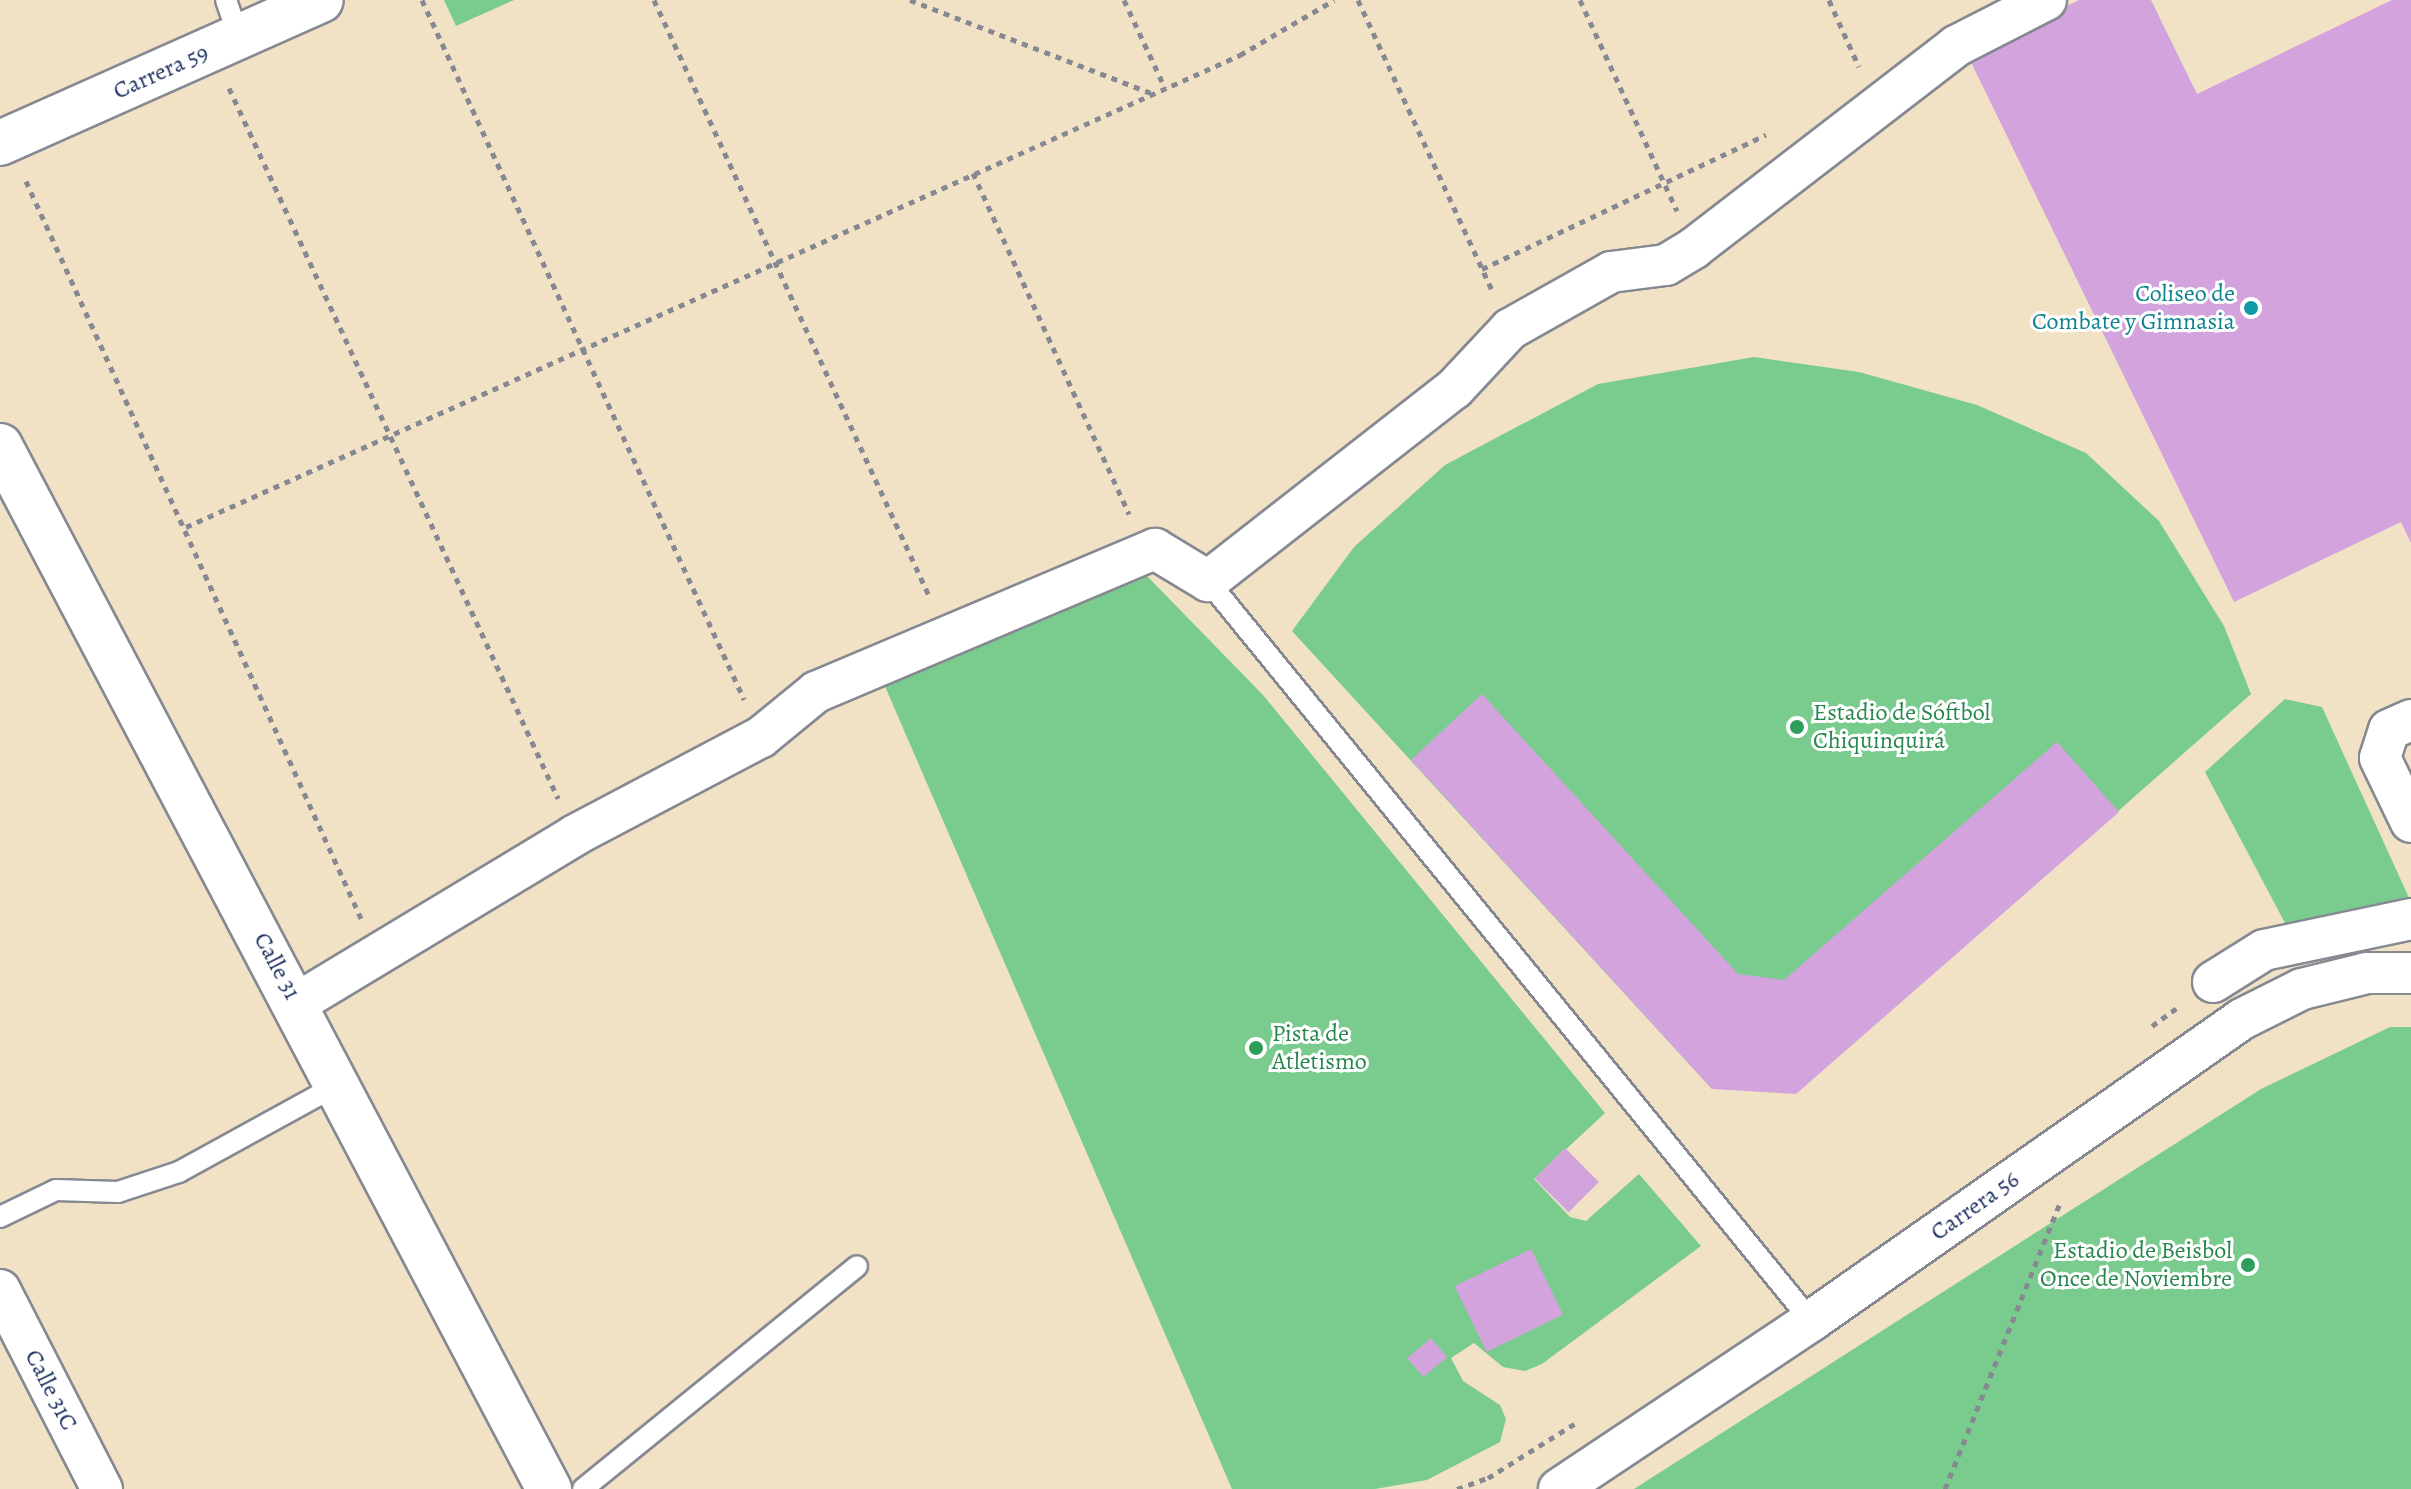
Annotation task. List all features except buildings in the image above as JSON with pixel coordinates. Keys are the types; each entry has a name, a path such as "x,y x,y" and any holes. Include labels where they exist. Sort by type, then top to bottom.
{"street":[{"name":"Carrera 59","path":"4,142 225,29 321,0"},
{"path":"297,1003 575,835 761,737 816,692 946,633 1155,549 1208,581 1454,389 1510,329 1611,272 1666,265 1694,248 1956,46 2046,0"},
{"name":"Calle 31","path":"0,446 297,1003 549,1489"},
{"path":"2411,720 2389,730 2380,758 2411,822"},
{"path":"2213,982 2264,950 2411,919"},
{"name":"Carrera 56","path":"1559,1489 1811,1321 2242,1019 2302,989 2367,973 2411,973"},
{"name":"Calle 31C","path":"0,1290 102,1489"}],"lane":[{"path":"1208,581 1811,1321"},
{"path":"0,1217 56,1190 118,1192 179,1172 339,1084"},
{"path":"583,1489 857,1266"}],"path":[{"path":"422,0 761,737"},
{"path":"654,0 946,633"},
{"path":"910,0 1153,94"},
{"path":"1124,0 1165,88"},
{"path":"186,527 393,436 774,261 1240,55 1334,0"},
{"path":"1358,0 1510,329"},
{"path":"1580,0 1694,248"},
{"path":"1829,0 1877,108"},
{"path":"225,29 393,436 575,835"},
{"path":"1482,269 1773,132"},
{"path":"4,142 186,527 378,956"},
{"path":"973,173 1146,552"},
{"path":"2148,1029 2213,982"},
{"path":"1945,1489 2066,1188"},
{"path":"1457,1489 1488,1478 1578,1421"}],"green space":[{"path":"444,0 514,0 456,26"},
{"name":"Estadio de Sóftbol Chiquinquirá","path":"1754,357 1859,372 1977,405 2086,453 2159,521 2224,626 2251,694 1949,960 1712,1089 1292,631 1354,547 1445,465 1598,384"},
{"path":"1147,576 1263,695 1605,1113 1534,1179 1570,1217 1586,1221 1639,1174 1701,1246 1542,1364 1525,1371 1503,1367 1474,1343 1451,1358 1463,1381 1500,1405 1506,1419 1500,1442 1427,1480 1375,1489 1232,1489 884,684"},
{"path":"2285,699 2322,707 2410,900 2304,959 2205,772"},
{"name":"Estadio de Beisbol Once de Noviembre","path":"2390,1027 2411,1027 2411,1489 1634,1489 2261,1089"}],"place":[{"name":"Coliseo de Combate y Gimnasia","path":"2251,308"},
{"name":"Estadio de Sóftbol Chiquinquirá","path":"1797,727"},
{"name":"Pista de Atletismo","path":"1256,1048"},
{"name":"Estadio de Beisbol Once de Noviembre","path":"2248,1265"}]}
